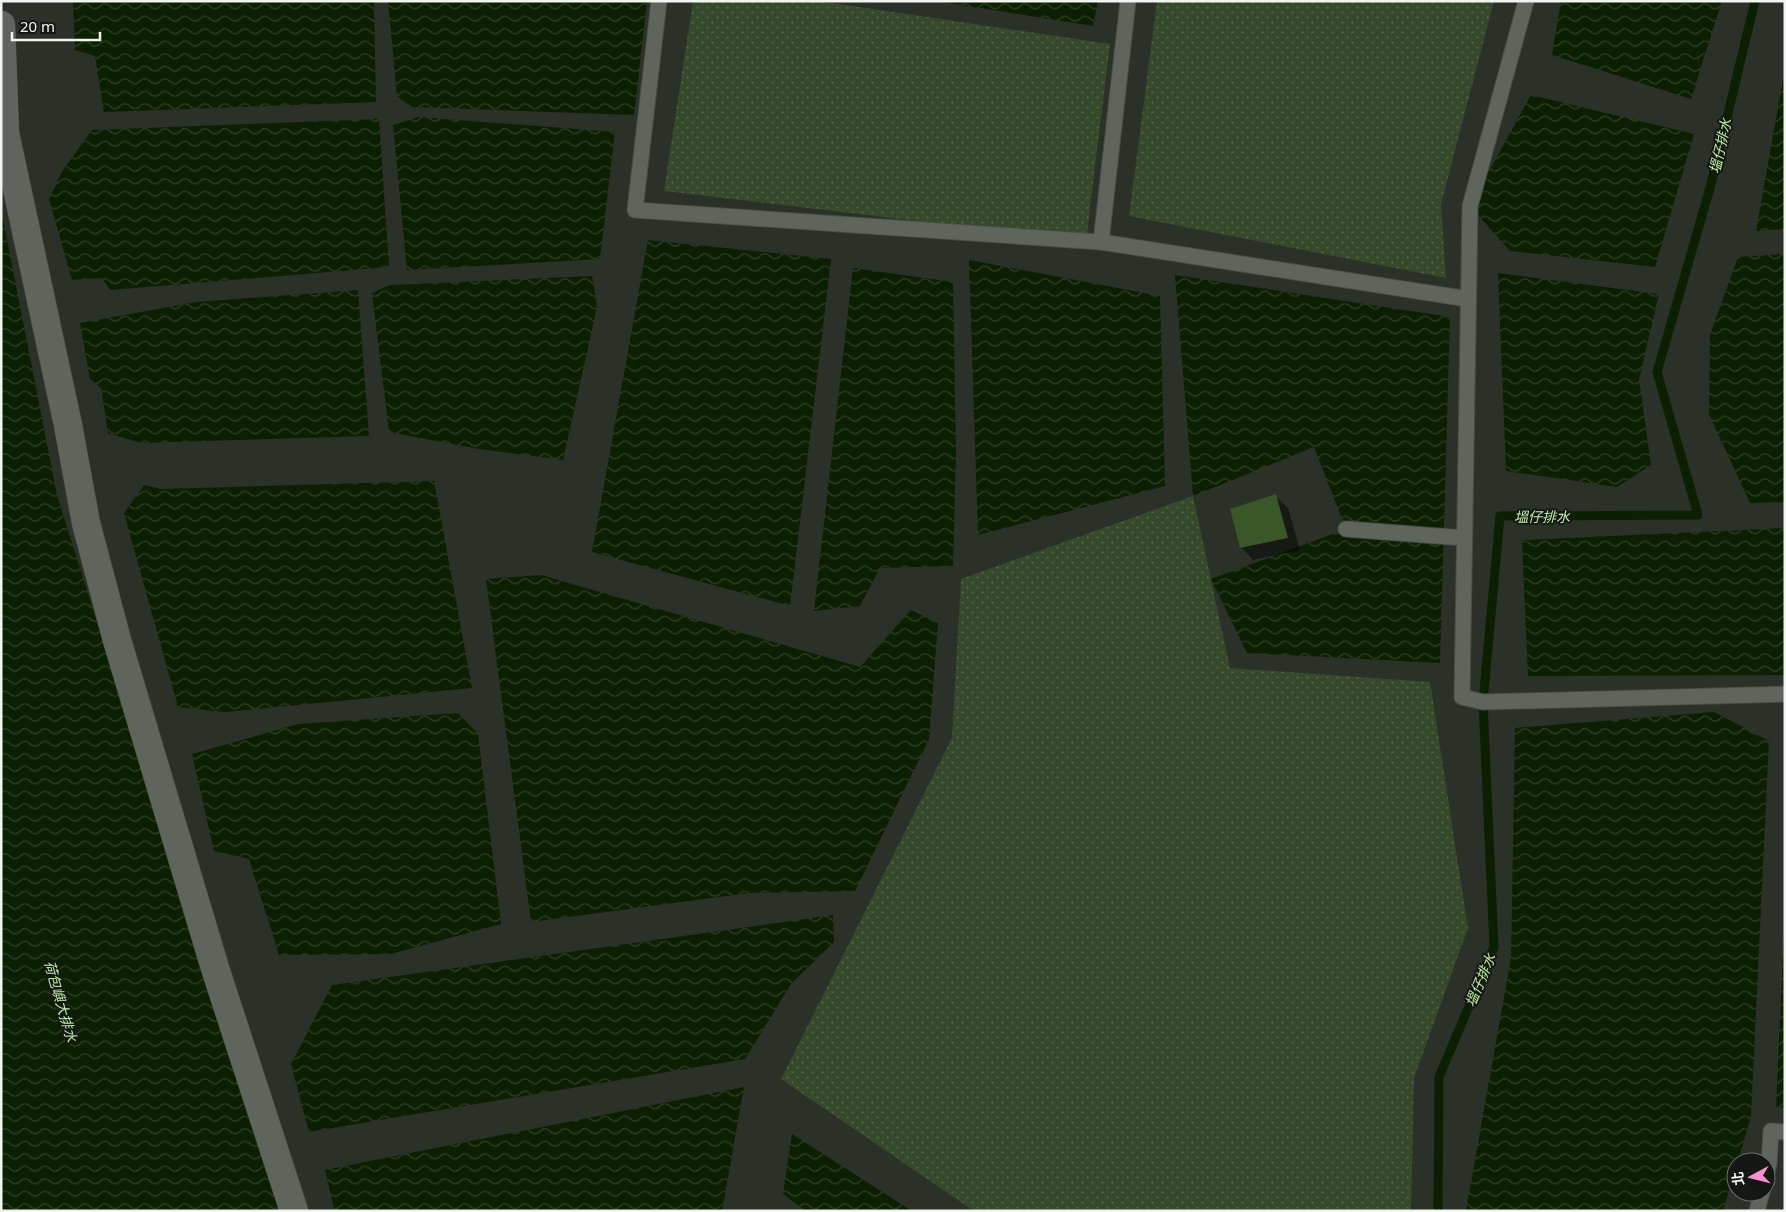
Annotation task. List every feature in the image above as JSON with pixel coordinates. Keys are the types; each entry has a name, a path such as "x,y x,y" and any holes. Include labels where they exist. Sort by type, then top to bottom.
{"street":[{"path":"1,25 5,133 68,425 86,523 117,640 215,968 294,1211"}],"lane":[{"path":"659,1 635,210 1101,242 1468,299"},
{"path":"1101,242 1128,1"},
{"path":"1526,1 1470,206 1462,697 1483,702 1785,694"},
{"path":"1346,529 1464,538"},
{"path":"1770,1152 1771,1131 1785,1132"}],"shaded area":[{"path":"693,1 819,1 1110,44 1086,241 664,191"},
{"path":"1157,1 1494,1 1441,204 1446,278 1129,216"},
{"path":"1193,496 1230,668 1430,682 1468,928 1414,1078 1411,1211 974,1211 781,1079 952,738 961,579"}],"water":[{"path":"73,1 374,1 376,102 104,112 95,56 75,50"},
{"path":"388,1 647,1 634,115 411,107 397,96"},
{"path":"937,1 1098,1 1093,26"},
{"path":"1561,1 1722,1 1691,99 1552,55"},
{"path":"1785,68 1785,229 1756,231"},
{"path":"1531,95 1694,134 1655,267 1510,251 1470,206"},
{"path":"419,117 615,132 600,259 407,270 393,125"},
{"path":"379,119 389,267 110,290 102,278 72,280 49,199 63,170 92,130"},
{"name":"荷包嶼大排水","path":"1,209 57,495 282,1211 1,1211"},
{"path":"648,240 831,259 790,606 592,552"},
{"path":"1785,254 1785,502 1750,503 1709,414 1710,335 1738,257"},
{"path":"969,260 1160,296 1165,486 978,535"},
{"path":"853,268 953,282 956,454 953,566 880,568 860,606 814,611"},
{"path":"1498,273 1659,294 1639,379 1651,465 1617,487 1506,471"},
{"path":"1175,275 1450,317 1440,663 1247,653 1211,579 1346,529 1314,447 1193,496"},
{"path":"592,276 597,307 563,460 479,449 389,432 372,293 390,285"},
{"path":"358,290 369,436 141,443 108,433 101,388 90,379 80,323 196,302"},
{"path":"434,481 472,688 225,712 178,707 124,513 144,485 161,489"},
{"path":"1785,528 1785,675 1528,676 1522,540"},
{"path":"541,575 860,667 911,610 938,623 929,739 855,891 749,893 531,922 486,579"},
{"path":"1714,712 1769,741 1751,1116 1741,1152 1726,1152 1726,1201 1723,1211 1466,1211 1511,958 1515,728"},
{"path":"458,713 478,734 501,924 391,954 279,955 249,859 214,851 192,754 298,724"},
{"path":"1785,907 1785,1108 1776,1107"},
{"path":"833,915 834,942 791,984 745,1059 309,1132 291,1064 332,985"},
{"path":"744,1087 722,1211 350,1211 334,1209 325,1170"},
{"path":"792,1134 912,1211 806,1211 783,1194"}],"building":[{"path":"1276,494 1288,538 1240,548 1230,509"}],"waterway":[{"name":"塭仔排水","path":"1438,1211 1439,1077 1494,947 1483,702 1500,516 1698,515 1657,372 1710,188 1755,1"}]}
